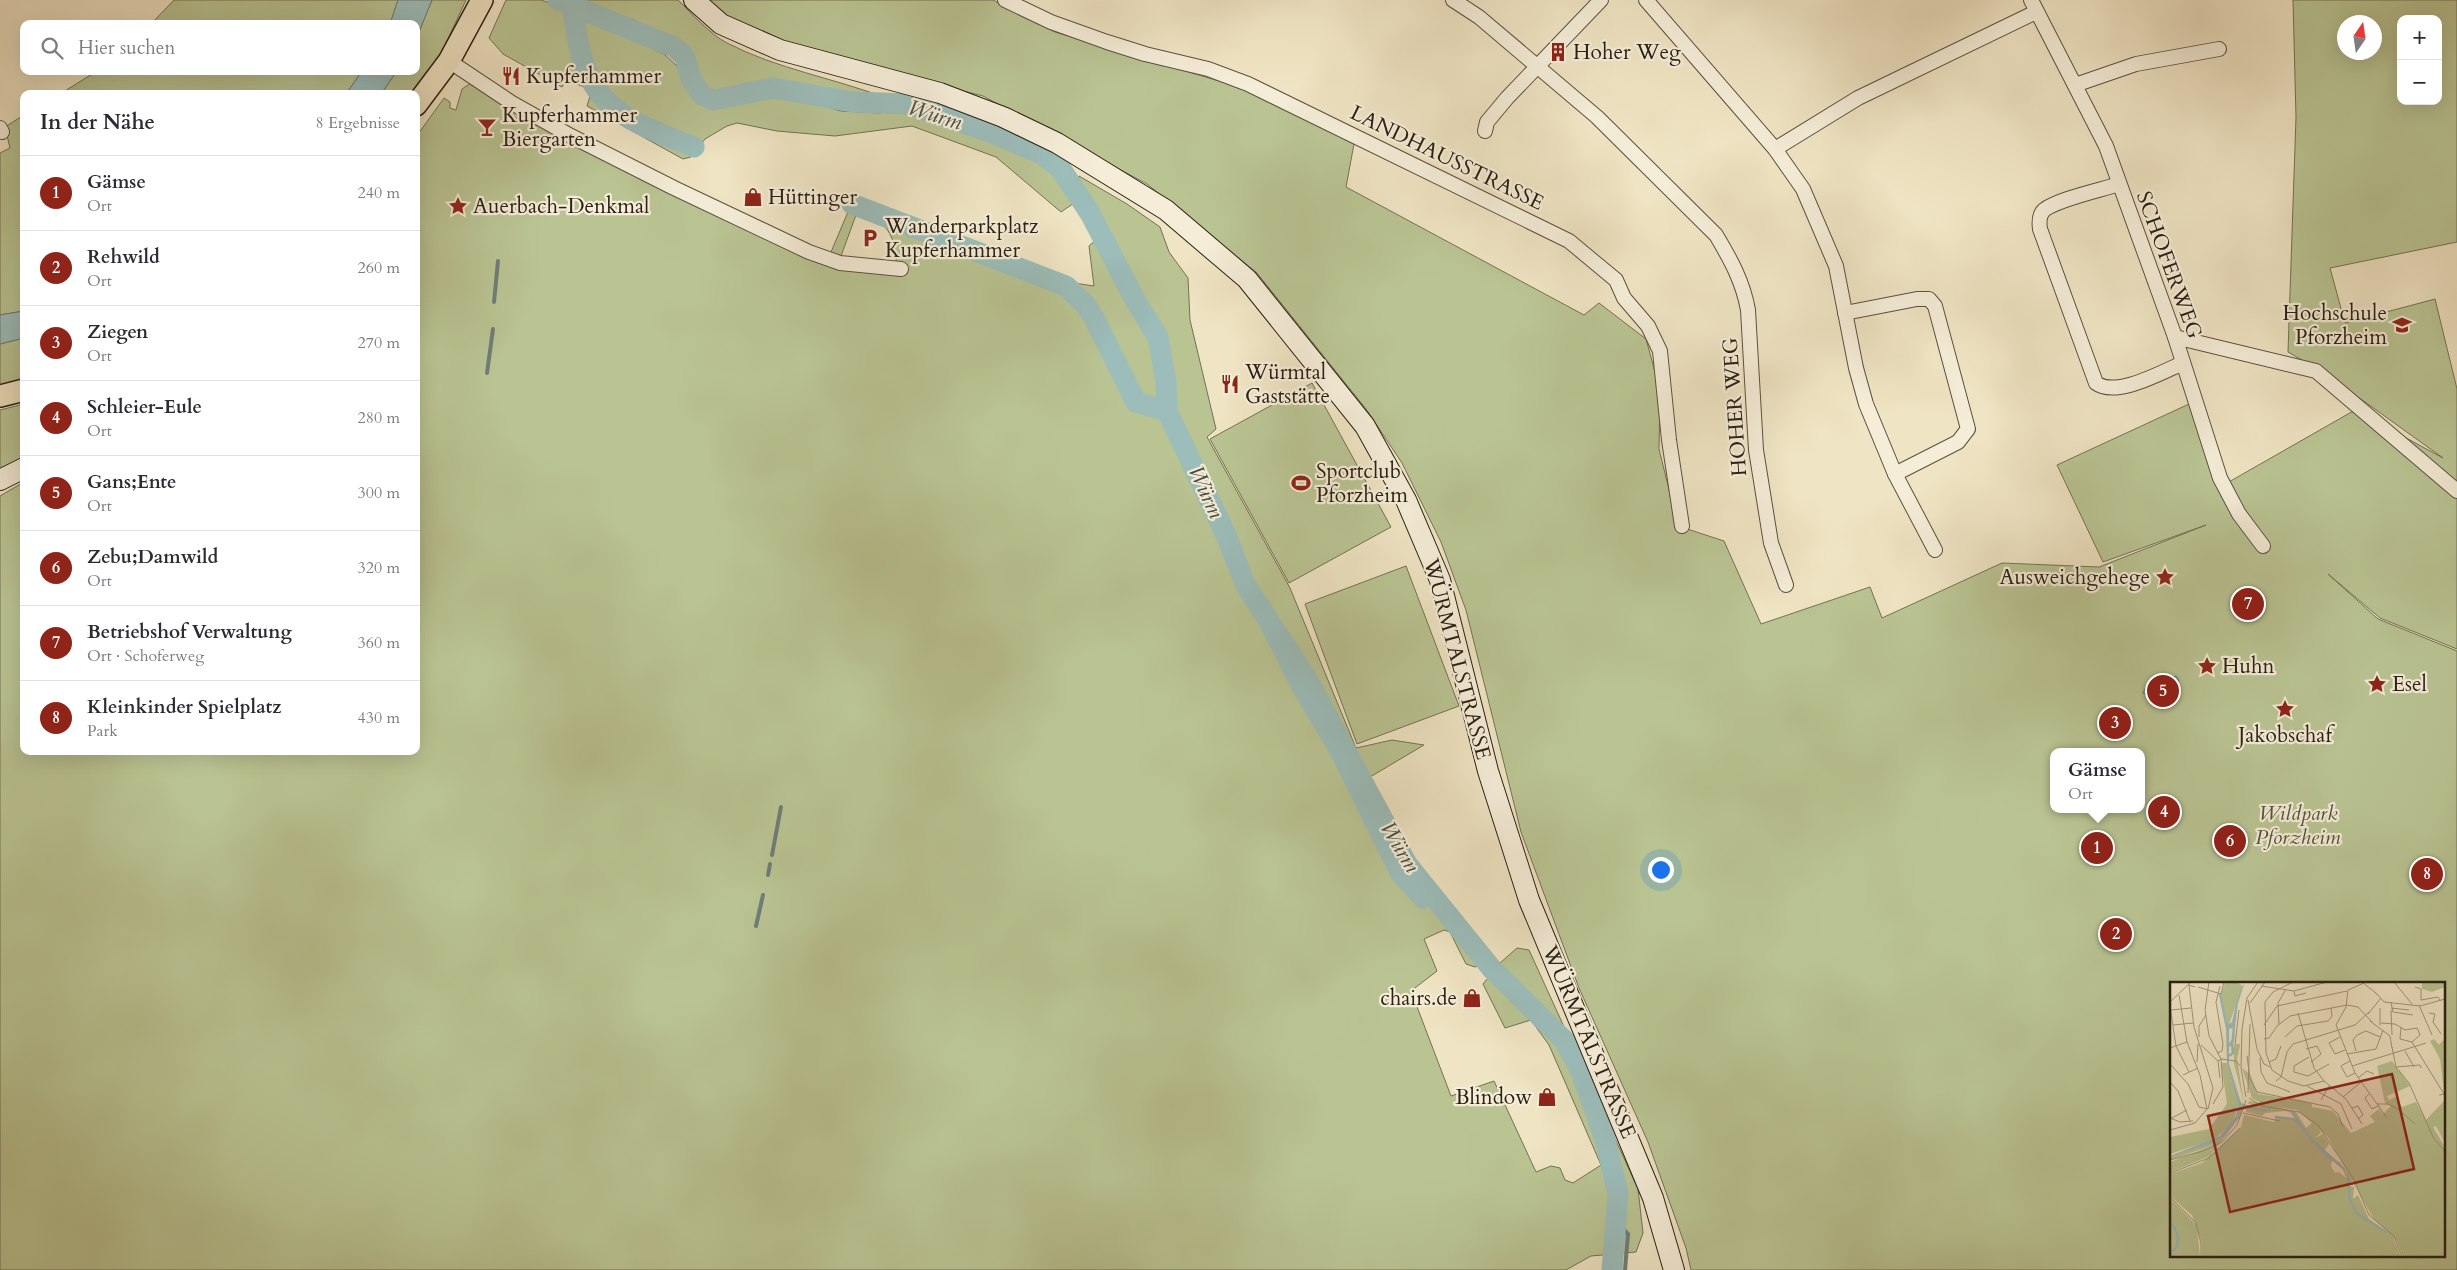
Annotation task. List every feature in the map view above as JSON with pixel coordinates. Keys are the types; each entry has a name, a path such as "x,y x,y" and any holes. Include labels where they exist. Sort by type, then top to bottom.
{"main road":[{"path":"420,100 449,60 482,0"},
{"name":"WÜRMTALSTRASSE","path":"694,0 721,24 780,50 940,93 1057,142 1166,210 1247,279 1365,426 1406,500 1440,580 1488,771 1529,900 1653,1198 1674,1270"},
{"path":"0,396 20,391"},
{"path":"0,480 20,470"}],"street":[{"name":"LANDHAUSSTRASSE","path":"1005,0 1051,22 1107,42 1145,54 1208,69 1248,84 1569,241 1616,280 1624,298 1648,326 1660,351 1669,440 1682,526"},
{"name":"HOHER WEG","path":"1453,0 1479,17 1597,117 1716,235 1729,256 1744,288 1748,310 1756,450 1771,543 1786,586"},
{"path":"1485,130 1488,122 1507,98 1601,0"},
{"path":"1646,0 1775,149 1803,189 1822,229 1836,266 1856,368 1866,404 1895,474 1935,550"},
{"path":"1775,149 1858,98 2033,6"},
{"name":"SCHOFERWEG","path":"2033,6 2106,146 2183,363 2220,478 2239,514 2262,546"},
{"path":"2075,85 2136,64 2219,49"},
{"path":"449,60 512,103 571,136 808,252 840,263 901,269"},
{"path":"2119,184 2053,205 2043,212 2039,222 2040,229 2096,383 2107,389 2126,386 2183,363"},
{"path":"1846,313 1918,299 1929,299 1935,306 1968,430 1958,442 1895,474"},
{"path":"2174,337 2316,371 2457,491"}],"green space":[{"path":"174,0 398,0 391,20 155,20"},
{"path":"432,0 466,0 442,52 418,90 384,90 394,75 420,75 420,29"},
{"path":"506,0 541,0 560,6 664,54 677,66 685,85 696,99 711,107 731,105 762,95 783,93 841,111 880,113 905,107 959,125 1031,154 1054,169 1077,201 1061,212 996,157 912,126 835,136 777,131 737,123 727,126 705,139 691,157 683,159 587,106 592,90 566,80 562,87 503,54 489,38"},
{"path":"565,0 678,0 708,29 727,43 786,67 886,98 886,101 843,99 777,86 755,87 721,97 711,97 704,93 693,78 688,57 667,38 634,20 596,6"},
{"name":"Wildpark Pforzheim","path":"705,0 993,0 1055,32 1249,90 1354,144 1346,187 1584,315 1599,303 1646,339 1660,390 1659,449 1678,526 1724,541 1761,624 1870,587 1882,618 2002,563 2099,567 2206,525 2103,562 2057,465 2189,404 2220,487 2355,410 2443,458 2326,374 2288,352 2296,117 2293,0 2457,0 2457,242 2330,268 2345,323 2435,299 2457,389 2457,649 2380,618 2328,574 2378,619 2457,651 2457,1270 1691,1270 1686,1248 1648,1142 1579,988 1521,832 1466,610 1441,542 1402,463 1366,409 1257,273 1147,184 983,96 826,56 770,39 724,16"},
{"path":"91,75 359,75 349,90 66,90"},
{"path":"474,81 788,246 897,272 895,250 890,233 878,222 868,218 856,215 841,256 831,252 853,200 863,199 1067,282 1094,286 1089,246 1104,233 1078,183 1079,176 1127,204 1160,227 1169,252 1188,278 1190,320 1216,429 1207,437 1290,588 1356,748 1392,740 1424,745 1365,780 1402,847 1490,961 1475,967 1466,964 1450,932 1444,930 1424,939 1437,971 1411,991 1451,1096 1494,1081 1536,1172 1551,1166 1560,1168 1565,1180 1573,1183 1601,1165 1549,1045 1531,1020 1505,1028 1483,984 1500,963 1517,948 1529,950 1638,1189 1643,1233 1636,1252 1591,1256 1566,1270 0,1270 0,496 20,484 20,755 420,755 420,131 444,98 450,102 450,108 456,110 462,89"},
{"path":"20,118 20,312 0,315 0,153 10,148 5,127"},
{"path":"20,339 20,383 0,389 0,344"},
{"name":"Sportclub Pforzheim","path":"1312,383 1391,527 1289,583 1210,439"},
{"path":"20,405 20,461 0,472 0,410"},
{"name":"Sportclub Pforzheim","path":"1406,566 1459,706 1357,744 1305,604"}],"water":[{"path":"398,0 432,0 420,29 420,20 391,20"},
{"path":"359,75 394,75 384,90 349,90"},
{"path":"20,312 20,339 0,344 0,315"},
{"path":"2176,676 2179,681 2171,689 2163,702 2158,702 2143,693 2146,687"}],"waterway":[{"name":"Würm","path":"558,0 674,47 685,57 691,79 702,95 713,100 773,88 853,102 909,104 990,132 1042,154 1061,169 1091,215 1135,300 1158,337 1166,382 1167,411 1226,535 1246,586 1306,677 1407,864 1492,969 1565,1041 1581,1072 1605,1139 1618,1194 1612,1270"},
{"name":"Würm","path":"572,5 582,59 597,90 608,102 634,121 694,147"},
{"name":"Würm","path":"852,204 1066,286 1084,303 1093,316 1136,402 1167,411"},
{"path":"494,302 498,261"},
{"path":"487,373 493,329"},
{"path":"1246,586 1298,689 1334,749 1397,876 1422,903"},
{"path":"772,855 781,807"},
{"path":"768,875 770,864"},
{"path":"756,926 763,895"},
{"path":"1616,1222 1628,1234 1625,1270"}],"place":[{"name":"Hoher Weg","path":"1558,52"},
{"name":"Kupferhammer","path":"511,76"},
{"name":"Kupferhammer Biergarten","path":"487,127"},
{"name":"Hüttinger","path":"753,197"},
{"name":"Auerbach-Denkmal","path":"458,206"},
{"name":"Wanderparkplatz Kupferhammer","path":"870,238"},
{"name":"Hochschule Pforzheim","path":"2402,325"},
{"name":"Würmtal Gaststätte","path":"1230,384"},
{"name":"Sportclub Pforzheim","path":"1301,483"},
{"name":"Ausweichgehege","path":"2165,577"},
{"name":"Betriebshof Verwaltung","path":"2248,604"},
{"name":"Huhn","path":"2207,666"},
{"name":"Esel","path":"2377,684"},
{"name":"Gans;Ente","path":"2163,691"},
{"name":"Jakobschaf","path":"2285,709"},
{"name":"Ziegen","path":"2115,723"},
{"name":"Schleier-Eule","path":"2164,812"},
{"name":"Zebu;Damwild","path":"2230,841"},
{"name":"Gämse","path":"2097,848"},
{"name":"Kleinkinder Spielplatz","path":"2427,874"},
{"name":"Rehwild","path":"2116,934"},
{"name":"chairs.de","path":"1472,998"},
{"name":"Blindow","path":"1547,1097"}]}
